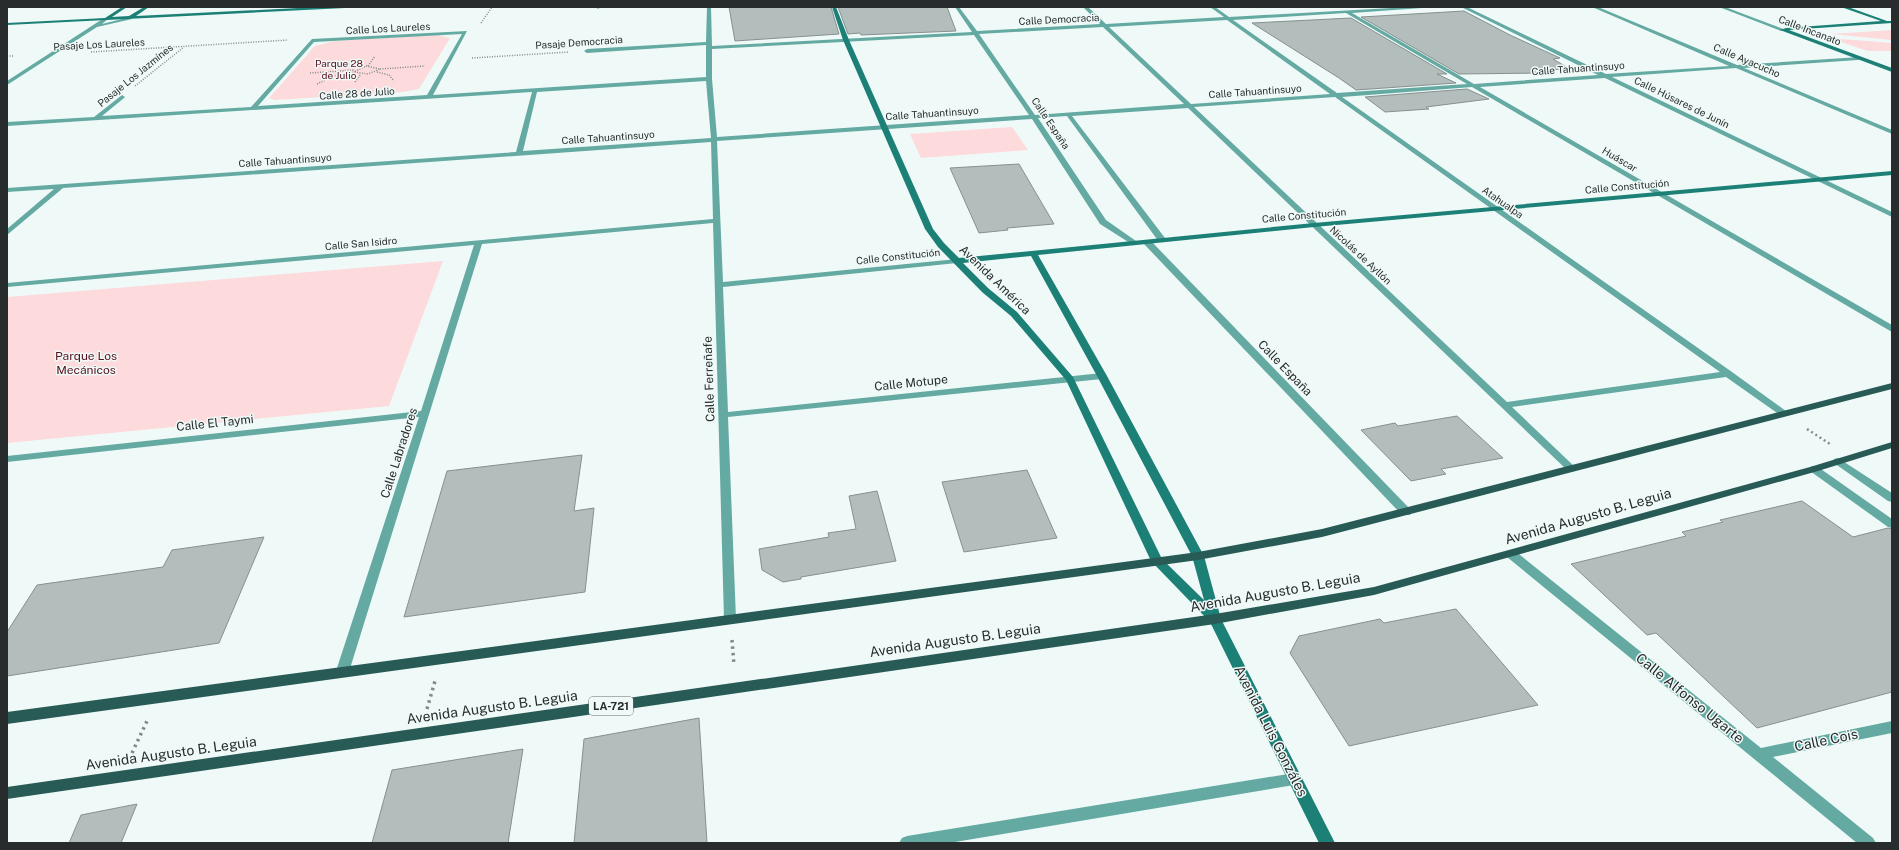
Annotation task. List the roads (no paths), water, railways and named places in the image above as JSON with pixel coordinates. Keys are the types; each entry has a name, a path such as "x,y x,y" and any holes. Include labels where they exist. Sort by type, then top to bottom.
{"main road":[{"path":"7,718 343,671 1198,556 1322,532 1406,512 1783,413 1892,386"},
{"name":"Avenida Augusto B. Leguia","path":"7,793 1215,620 1374,591 1814,469 1892,445"}],"street":[{"path":"7,83 125,7"},
{"path":"94,27 130,18 147,7"},
{"path":"77,21 116,12 229,7"},
{"path":"7,24 345,7"},
{"name":"Calle Ferreñafe","path":"709,7 709,79 714,139 730,619"},
{"name":"Avenida América","path":"834,7 846,40 929,229 941,245 985,290 1014,314 1070,380 1157,561"},
{"name":"Calle España","path":"958,7 1033,116 1103,222 1133,243"},
{"name":"Nicolás de Ayllón","path":"1085,7 1571,468"},
{"name":"Atahualpa","path":"1212,7 1783,413"},
{"name":"Huáscar","path":"1339,7 1476,85 1659,194 1892,329"},
{"name":"Calle Democracia","path":"709,46 846,40 1434,7"},
{"name":"Calle Húsares de Junín","path":"1463,7 1892,215"},
{"name":"Calle Ayacucho","path":"1594,7 1738,66 1892,132"},
{"name":"Calle Incanato","path":"1721,7 1892,70"},
{"path":"1843,7 1891,22"},
{"path":"1783,30 1891,22"},
{"name":"Calle Los Laureles","path":"253,108 312,41 465,32 429,97"},
{"name":"Pasaje Democracia","path":"587,51 709,46"},
{"name":"Calle Tahuantinsuyo","path":"7,190 885,126 1858,58"},
{"name":"Calle 28 de Julio","path":"7,124 709,79"},
{"path":"519,153 535,90"},
{"name":"Pasaje Los Jazmínes","path":"96,118 122,97"},
{"name":"Calle España","path":"1068,114 1162,240"},
{"name":"Calle Constitución","path":"718,285 1314,225 1892,173"},
{"path":"7,233 61,186"},
{"name":"Calle San Isidro","path":"7,285 716,221"},
{"name":"Calle Labradores","path":"343,671 479,242"},
{"name":"Calle España","path":"1147,242 1406,512"},
{"path":"1033,253 1102,376 1198,556"},
{"path":"1504,405 1729,374"},
{"name":"Calle Motupe","path":"723,415 1102,376"},
{"name":"Calle El Taymi","path":"7,459 425,414"},
{"path":"1838,461 1892,498"},
{"path":"1814,469 1892,524"},
{"name":"Calle Alfonso Ugarte","path":"1511,554 1760,754 1868,843"},
{"name":"Avenida Luis Gonzáles","path":"1198,556 1215,620 1327,843"},
{"name":"Avenida Luis Gonzáles","path":"1157,561 1215,620"},
{"name":"Calle Cois","path":"1760,754 1892,727"},
{"path":"907,843 1294,779"}],"park label":[{"name":"Parque 28 de Julio","path":"339,68"},
{"name":"Parque Los Mecánicos","path":"86,363"}]}
